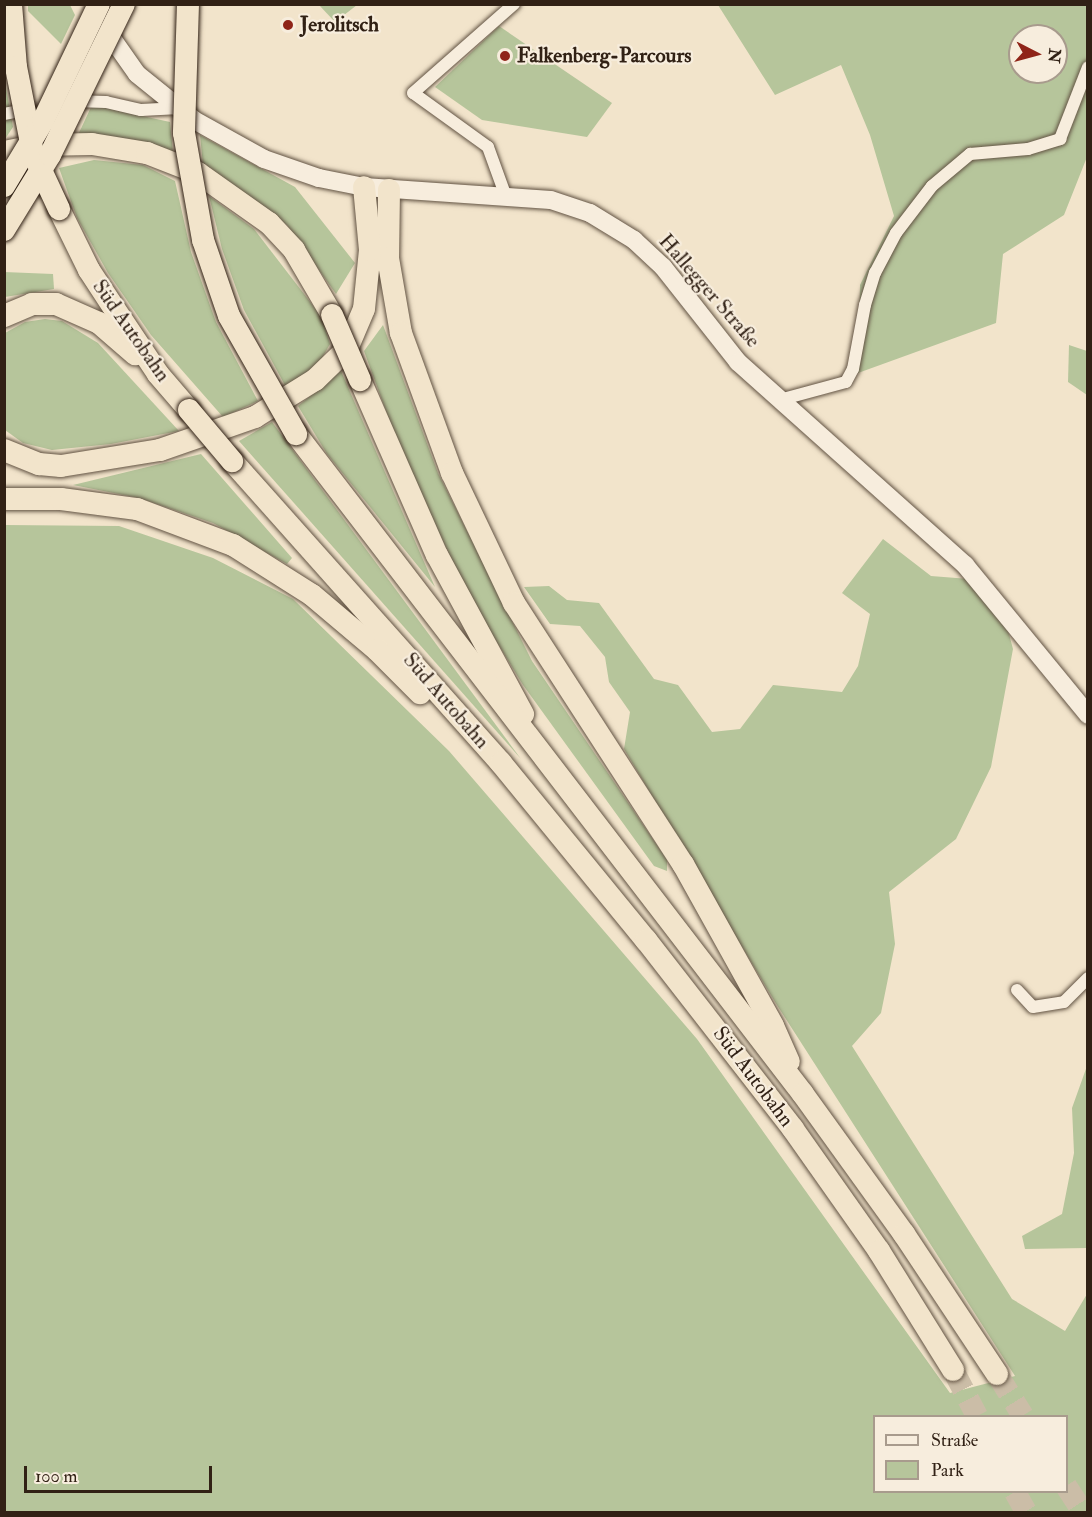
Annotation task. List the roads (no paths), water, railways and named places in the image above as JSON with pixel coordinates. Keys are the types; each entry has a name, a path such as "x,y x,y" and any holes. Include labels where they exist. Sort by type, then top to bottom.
{"highway":[{"name":"Süd Autobahn","path":"12,4 16,67 33,153 89,270 158,374 232,461 501,763 646,940 786,1120 879,1251 953,1370"},
{"path":"4,186 43,120 99,4"},
{"path":"4,230 50,155 124,4"},
{"name":"Süd Autobahn","path":"188,4 184,133 203,240 229,316 296,434 803,1094 904,1234 997,1374"},
{"path":"4,153 39,145 92,144 147,153 198,173 269,223 294,250 332,315 437,555 508,683 539,748"},
{"path":"4,450 39,464 61,466 160,450 255,417 315,380 347,349 364,309 370,250 364,187"},
{"path":"389,190 388,258 401,333 452,473 514,603 683,864 773,1026 803,1094"},
{"path":"4,316 32,304 56,304 79,312 99,322 158,374"},
{"path":"4,499 61,499 137,509 233,545 312,595 501,763"}],"main road":[{"name":"Hallegger Straße","path":"92,4 121,56 180,108 214,134 264,159 319,178 364,187 505,194 570,204 634,240 663,267 717,339 965,565 1088,715"}],"street":[{"path":"505,194 488,147 413,93 514,4"},
{"path":"783,399 846,382 853,369 865,305 875,273 910,214 932,186 970,154 1028,149 1060,138 1088,67"},
{"path":"4,114 74,101 106,102 141,110 180,108"},
{"path":"1017,990 1033,1007 1064,1002 1088,978"}],"tunnel":[{"path":"953,1370 976,1415"},
{"path":"997,1374 1022,1415"},
{"path":"1068,1489 1083,1512"},
{"path":"1016,1493 1026,1512"}],"place":[{"name":"Jerolitsch","path":"288,25"},
{"name":"Falkenberg-Parcours","path":"505,56"}]}
